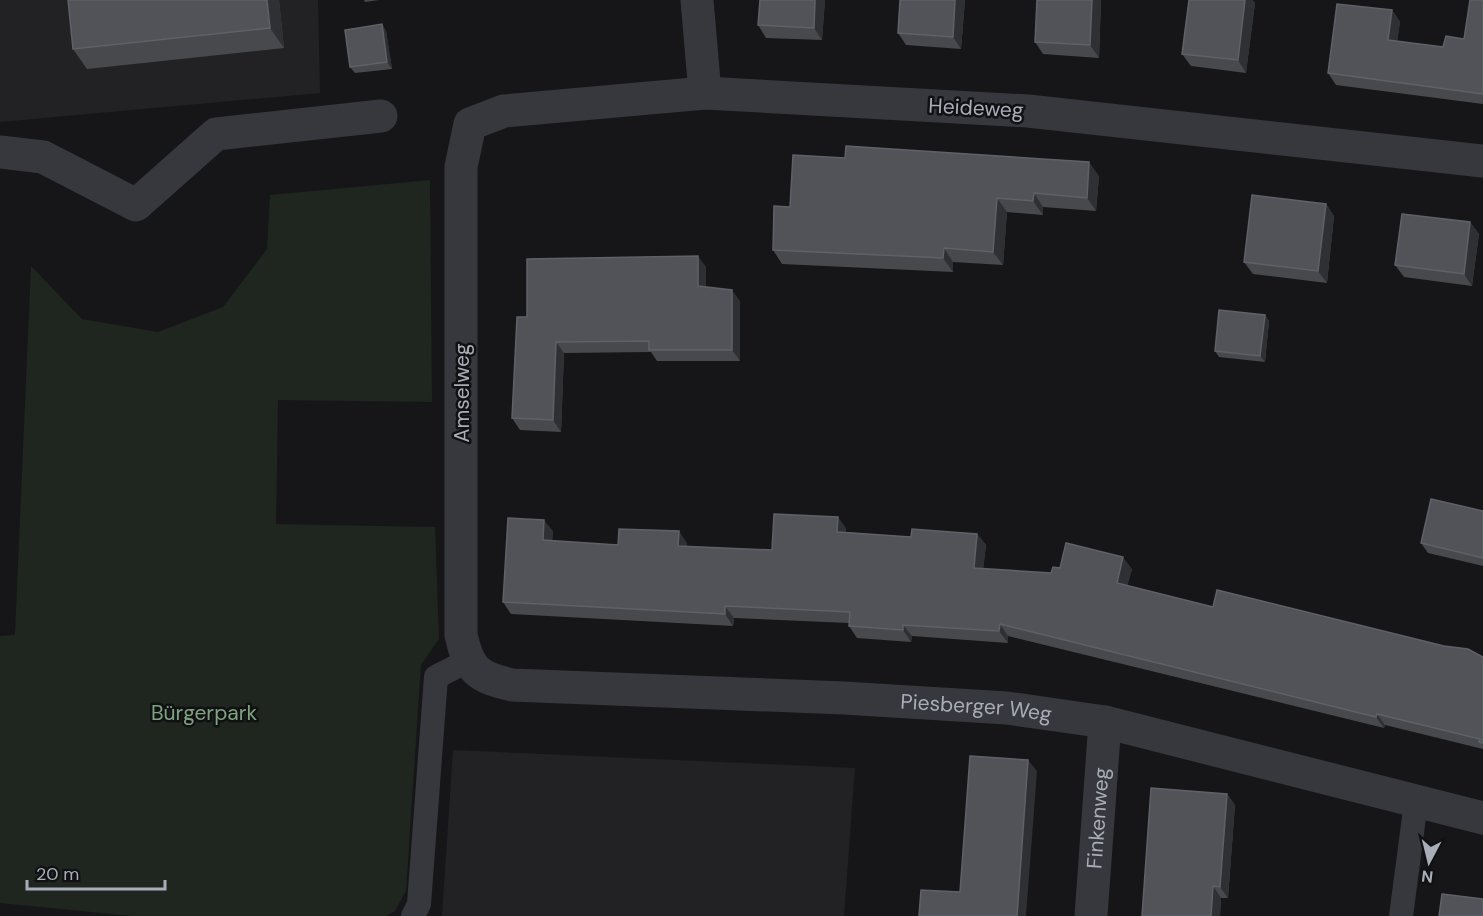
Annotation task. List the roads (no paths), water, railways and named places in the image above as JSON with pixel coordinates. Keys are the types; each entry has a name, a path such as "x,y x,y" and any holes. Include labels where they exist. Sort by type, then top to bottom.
{"street":[{"path":"697,0 705,93"},
{"name":"Heideweg","path":"470,124 504,111 705,93 1028,111 1483,161"},
{"path":"0,152 44,157 136,205 216,134 381,116"},
{"name":"Amselweg","path":"467,661 461,635 461,167 470,124"},
{"name":"Piesberger Weg","path":"467,661 485,679 512,685 844,698 996,707 1105,722 1483,818"},
{"name":"Finkenweg","path":"1091,916 1105,722"}],"lane":[{"path":"413,916 419,904 436,678 467,661"},
{"path":"1401,916 1416,802"}],"park label":[{"name":"Bürgerpark","path":"204,713"}]}
